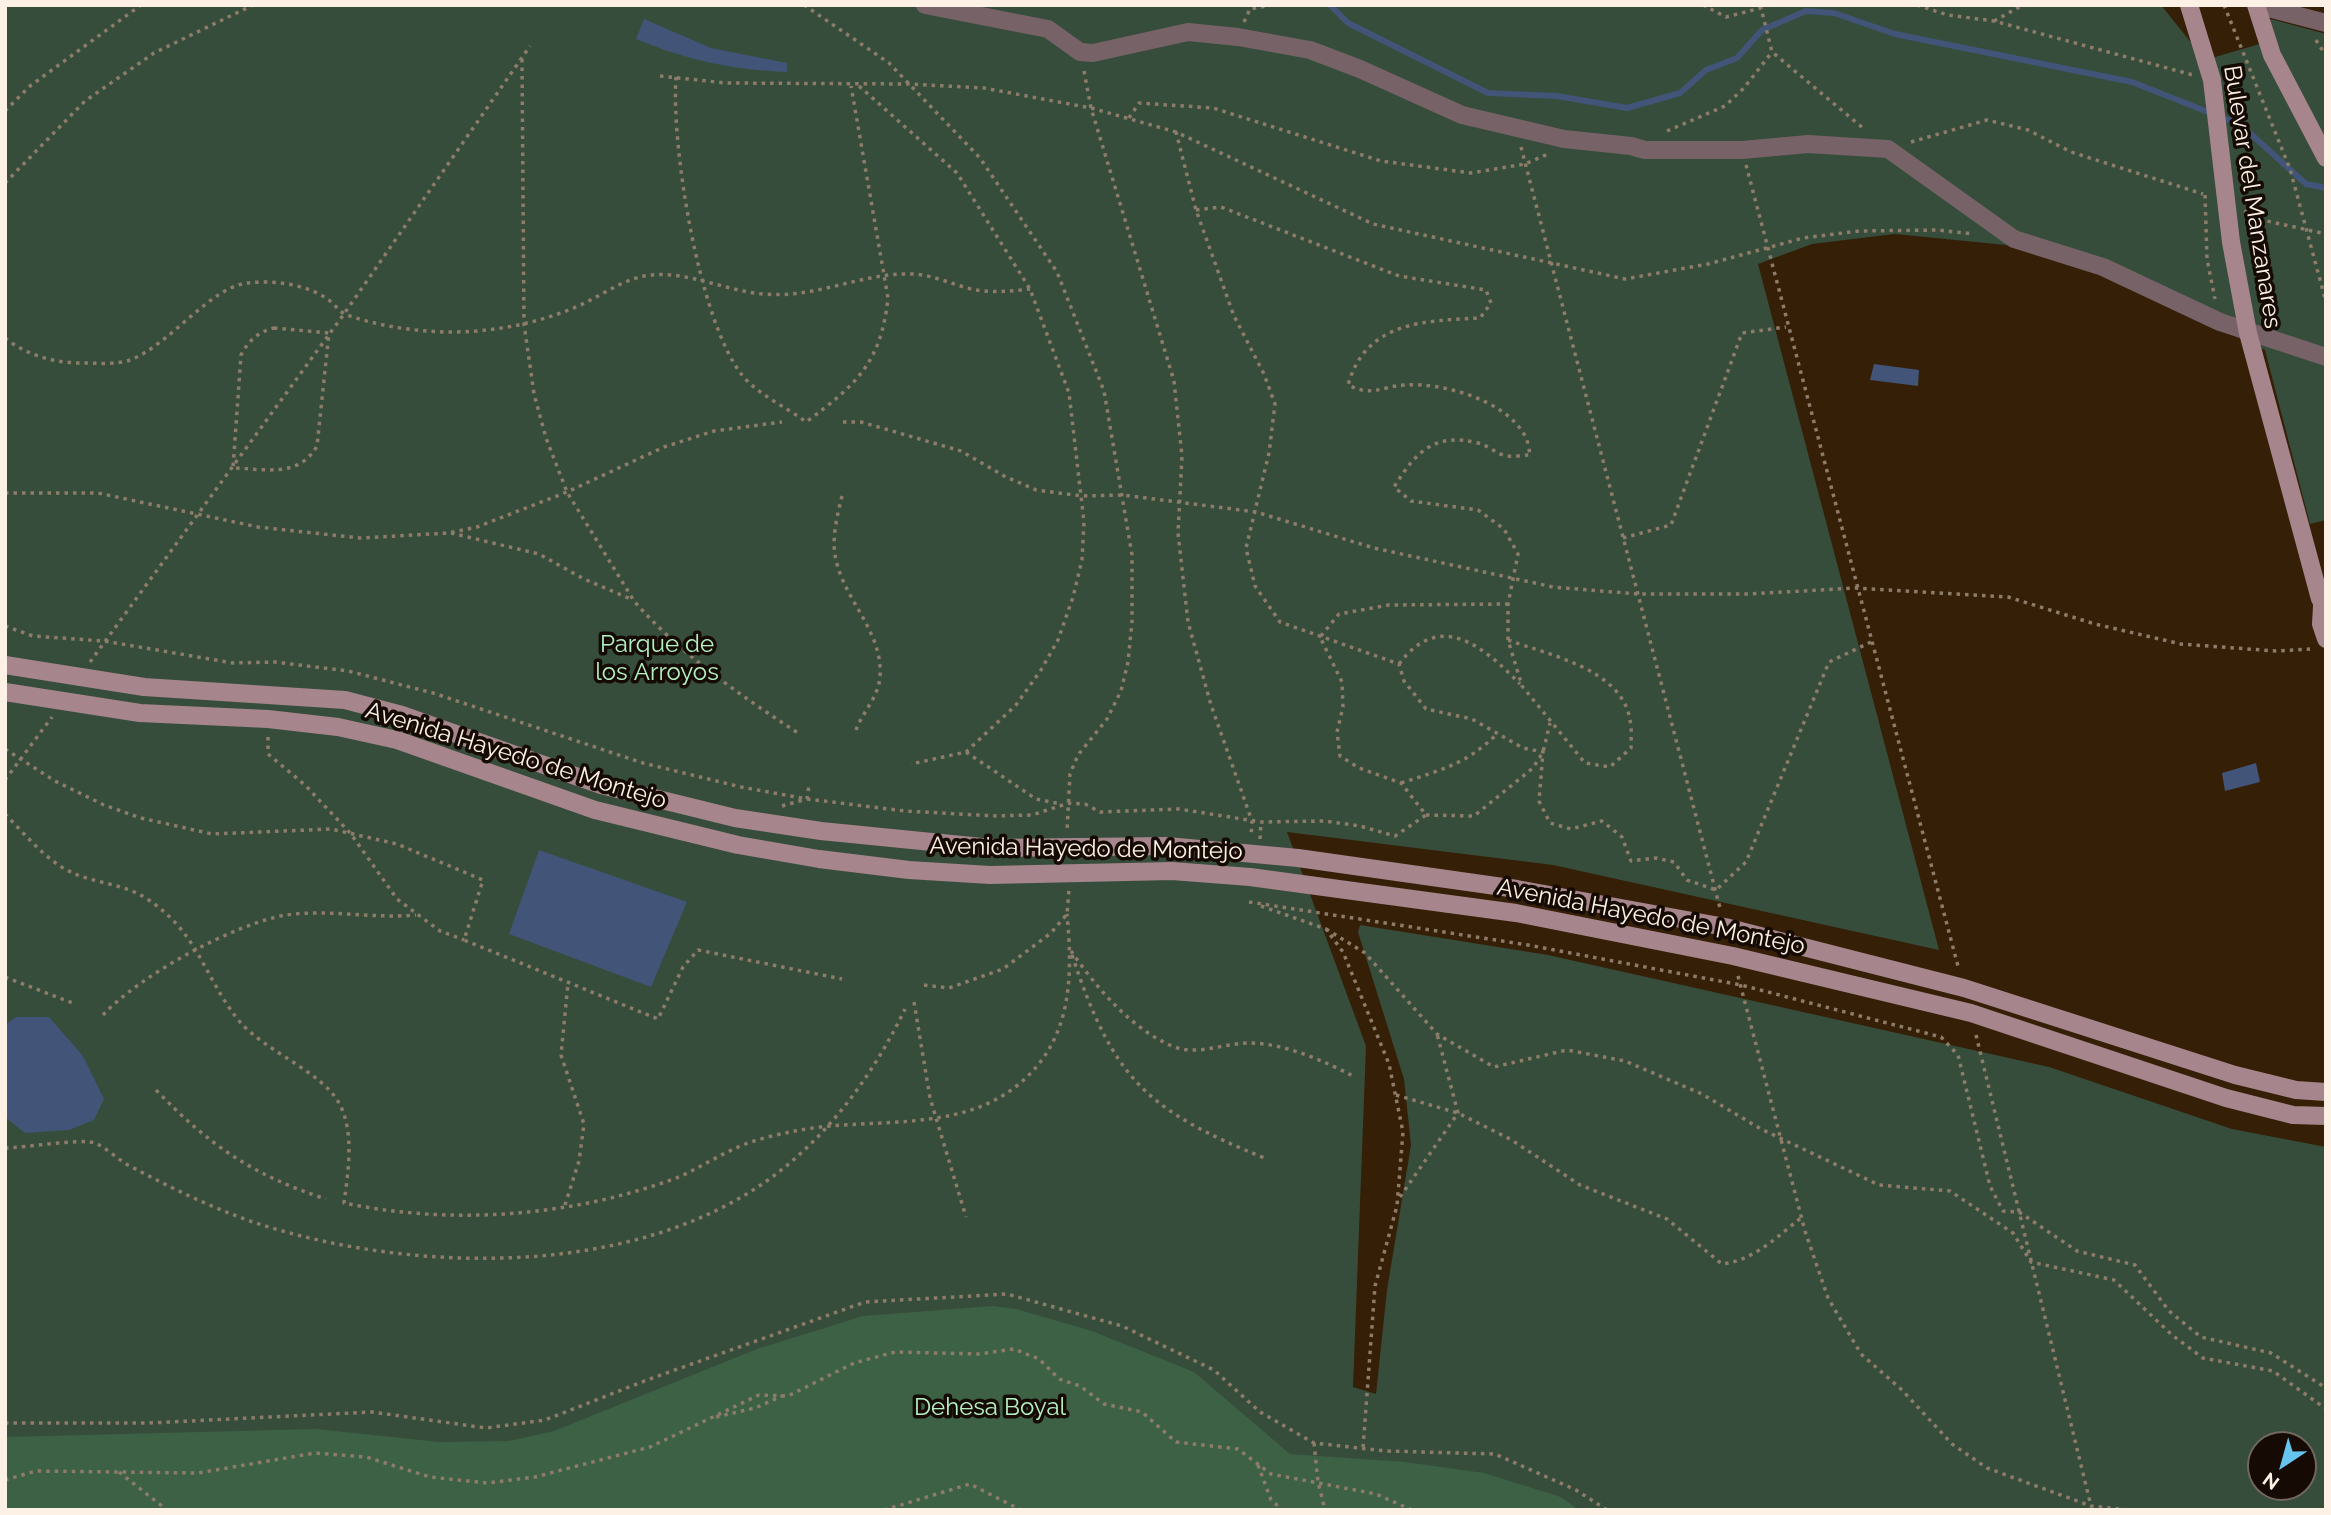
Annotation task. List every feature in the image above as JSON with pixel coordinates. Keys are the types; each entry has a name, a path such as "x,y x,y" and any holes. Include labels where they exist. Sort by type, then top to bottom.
{"street":[{"path":"925,5 1048,29 1080,52 1093,53 1188,32 1238,37 1310,50 1360,69 1462,115 1579,140 1645,150 1742,150 1808,144 1888,149 2014,239 2103,267 2248,333 2326,357"},
{"name":"Bulevar del Manzanares","path":"2189,5 2212,80 2231,242 2248,333 2320,599 2319,644"},
{"path":"2256,5 2326,23"},
{"name":"Bulevar del Manzanares","path":"2256,5 2272,55 2324,155"},
{"path":"2320,599 2326,579"},
{"path":"5,664 144,687 345,700 402,715 601,785 735,818 910,841 992,848 1167,846 1298,858 1517,888 1725,928 1964,988 2235,1075 2296,1090 2326,1092"},
{"name":"Avenida Hayedo de Montejo","path":"5,692 62,703 140,713 268,719 338,727 397,740 583,806 738,845 909,870 990,874 1172,871 1291,881 1516,913 1733,956 1971,1013 2226,1098 2293,1115 2326,1116"},
{"path":"2008,1025 2005,1016 2015,1004"}],"path":[{"path":"5,111 30,86 141,5"},
{"path":"5,183 85,101 153,53 253,5"},
{"path":"804,5 889,63 980,158 1057,272 1104,391 1124,495 1132,555 1132,622 1128,662 1121,691 1107,719 1078,755 1070,774 1068,847"},
{"path":"1238,37 1250,9 1272,5"},
{"path":"1703,5 1726,17 1760,8 1772,52 1888,149 1987,120 2028,130 2071,152 2203,194"},
{"path":"1917,5 1948,15 1994,21 2212,80"},
{"path":"1994,21 2023,5"},
{"path":"2224,5 2290,169 2326,302"},
{"path":"80,678 104,641 344,314 530,46"},
{"path":"1080,52 1091,107 1174,381 1182,456 1178,533 1188,622 1211,705 1252,821"},
{"path":"1665,132 1725,106 1744,88 1772,52"},
{"path":"522,60 524,324 534,394 567,492 635,601 713,675 798,733"},
{"path":"660,76 726,83 851,86 908,84 984,88 1091,107 1176,132 1373,224 1625,279 1708,264 1803,238 1859,231 1937,230 1976,234"},
{"path":"676,77 674,103 684,187 712,321 742,376 769,399 806,422 849,389 878,349 888,298 851,86"},
{"path":"859,86 957,173 1030,289 1069,393 1082,496 1082,560 1058,640 1016,705 966,752 911,764"},
{"path":"1129,118 1139,103 1213,108 1381,161 1471,173 1525,164 1579,140"},
{"path":"1517,128 1550,264 1725,928"},
{"path":"1176,132 1196,210 1234,316 1264,374 1275,404 1256,512 1246,548 1255,586 1280,622 1399,664"},
{"path":"1742,150 1964,988"},
{"path":"1196,210 1221,207 1399,276 1486,290 1491,303 1480,318 1438,320 1401,328 1371,342 1353,366 1348,385 1365,393 1402,385 1431,384 1464,392 1500,411 1524,434 1530,455 1505,456 1480,443 1453,440 1430,444 1409,463 1394,487 1411,501 1479,510 1504,529 1518,554 1508,604 1508,640 1522,686"},
{"path":"5,338 37,356 67,363 129,361 158,345 220,293 244,283 276,283 301,288 326,298 344,314 374,324 428,331 492,329 524,324 569,310 633,279 652,275 680,276 740,292 788,295 818,292 883,275 915,274 975,290 1004,292 1030,289"},
{"path":"1623,538 1671,525 1742,333 1787,327"},
{"path":"233,468 241,355 247,345 261,331 274,328 329,334"},
{"path":"233,468 283,470 298,467 310,458 317,446 329,334"},
{"path":"6,492 97,493 258,527 360,538 449,533 477,527 567,492 677,443 714,431 782,422"},
{"path":"843,422 861,422 961,451 1004,476 1036,490 1082,496 1124,495 1256,512 1374,548 1553,587 1637,594 1748,594 1856,588 2008,597 2095,624 2181,644 2276,650 2319,644"},
{"path":"842,496 835,531 836,561 846,590 874,638 880,677 876,694 856,730"},
{"path":"449,533 539,554 584,579 635,601"},
{"path":"1320,637 1339,614 1389,605 1508,604"},
{"path":"5,626 33,636 104,641 233,663 275,662 348,671 433,694 643,763 741,787 807,799 905,811 996,816 1032,815 1069,803"},
{"path":"1399,664 1413,645 1437,636 1466,640 1493,656 1522,686 1585,764 1610,766 1632,748 1630,718 1612,686 1573,663 1508,640"},
{"path":"1320,637 1342,682 1343,708 1337,732 1340,755 1359,768 1401,783 1426,815"},
{"path":"1716,890 1746,862 1829,662 1871,642"},
{"path":"1399,664 1404,681 1426,709 1472,719 1523,748 1543,752"},
{"path":"5,780 62,703"},
{"path":"268,719 268,754 305,785 351,834 385,887 416,915 440,930 658,1018 683,967 698,950 842,979"},
{"path":"1550,722 1543,752 1539,801 1550,823 1572,829 1602,821 1622,837 1631,861 1656,858 1674,862 1687,880 1716,890"},
{"path":"1401,783 1455,766 1479,752 1498,733"},
{"path":"5,749 104,805 141,818 212,834 331,829 397,844 484,880 464,940"},
{"path":"966,752 1035,799 1052,804 1084,804 1100,812 1180,809 1252,821 1325,821 1360,826 1395,836 1426,815 1474,816 1533,768 1543,752"},
{"path":"5,814 31,841 71,873 142,896 183,929 199,950 240,1022 269,1048 315,1078 339,1102 348,1138 344,1203 406,1211 519,1215 667,1182 734,1149 795,1131 936,1117 1001,1098 1039,1065 1057,1038 1071,980 1067,914 1068,873"},
{"path":"2326,1388 2271,1353 2201,1337 2169,1311 2135,1265 2077,1251 2019,1212 2003,1212 1990,1186 1958,1055 1941,1037 1741,985 1528,945 1249,902 1326,929 1365,953 1437,1034 1494,1067 1567,1050 1625,1061 1702,1094 1780,1139 1879,1185 1950,1191 2013,1233 2031,1262 2114,1279 2172,1335 2203,1358 2273,1371 2326,1409"},
{"path":"924,985 949,988 1003,969 1051,933 1067,914"},
{"path":"103,1015 114,1002 169,963 256,924 285,915 416,915"},
{"path":"1326,929 1343,952 1390,1064 1404,1132 1398,1199 1376,1286 1363,1448"},
{"path":"1070,950 1111,1000 1143,1028 1174,1047 1201,1050 1253,1043 1326,1062 1353,1076"},
{"path":"1070,950 1092,1014 1125,1069 1155,1101 1183,1121 1267,1159"},
{"path":"1733,956 1801,1218 1828,1298 1861,1354 1902,1390 1952,1444 1987,1468 2091,1506 2129,1510"},
{"path":"5,977 75,1004"},
{"path":"565,1205 579,1161 584,1124 561,1055 568,982"},
{"path":"914,1002 922,1064 966,1217"},
{"path":"5,1148 93,1142 127,1165 205,1205 291,1233 386,1254 487,1258 550,1254 662,1233 723,1206 758,1186 800,1155 866,1078 905,1009"},
{"path":"1971,1013 2091,1506"},
{"path":"1398,1199 1458,1113 1437,1034"},
{"path":"156,1090 219,1148 264,1177 326,1199"},
{"path":"1396,1095 1458,1113 1510,1139 1580,1185 1667,1219 1722,1264 1736,1263 1760,1250 1801,1218"},
{"path":"5,1423 149,1423 372,1412 486,1429 545,1420 659,1375 865,1302 1007,1294 1122,1326 1214,1370 1260,1412 1314,1443 1495,1454 1576,1490 1607,1510"},
{"path":"708,1419 755,1408 855,1363 895,1352 980,1354 1014,1349 1039,1359 1059,1379 1080,1386 1104,1404 1142,1412 1176,1442 1238,1449 1271,1474 1376,1494 1412,1510"},
{"path":"5,1480 36,1471 198,1473 315,1453 366,1457 430,1477 487,1483 535,1477 650,1447 759,1395 784,1395"},
{"path":"1314,1443 1318,1482 1325,1510"},
{"path":"1257,1463 1271,1500 1283,1510"},
{"path":"119,1472 167,1510"},
{"path":"884,1510 970,1484 1021,1510"}],"green space":[{"name":"Parque de los Arroyos","path":"5,5 2161,5 2205,60 2263,43 2271,19 2326,34 2326,520 2310,524 2265,350 2046,249 1895,234 1812,244 1758,264 1939,950 1553,865 1287,832 1366,1046 1353,1387 1376,1394 1387,1290 1411,1145 1404,1079 1358,932 1360,925 1548,955 2049,1067 2232,1129 2326,1147 2326,1510 5,1510"},
{"name":"Dehesa Boyal","path":"993,1306 1016,1309 1092,1331 1194,1372 1290,1454 1405,1462 1484,1473 1561,1497 1579,1510 5,1510 5,1437 316,1429 439,1442 509,1441 554,1431 757,1349 863,1316"}],"water":[{"path":"644,19 711,48 787,63 787,72 710,63 673,53 636,39"},
{"path":"1874,364 1919,370 1918,386 1870,380"},
{"path":"2256,763 2260,782 2225,791 2222,773"},
{"path":"539,850 687,902 651,987 509,934"},
{"path":"16,1017 49,1017 83,1056 104,1099 94,1120 69,1130 25,1133 5,1117 5,1025"}],"waterway":[{"path":"1330,5 1348,23 1488,93 1557,96 1627,108 1680,93 1706,70 1737,58 1762,30 1806,11 1834,13 1895,34 2132,82 2241,125 2306,184 2326,188"}]}
